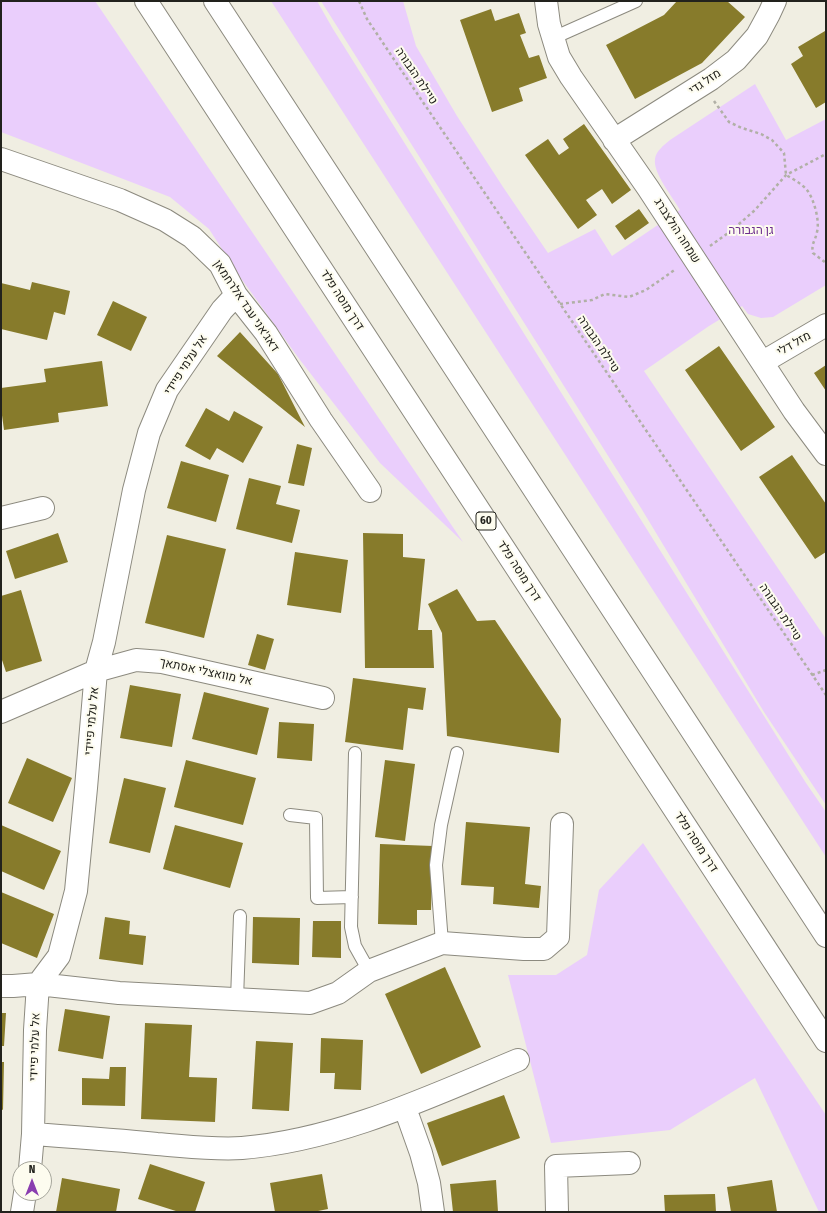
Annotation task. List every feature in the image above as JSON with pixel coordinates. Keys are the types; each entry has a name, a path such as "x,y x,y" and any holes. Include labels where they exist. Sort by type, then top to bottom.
{"main road":[{"name":"דרך מוסה פלד","path":"146,1 826,1041"},
{"path":"215,1 826,936"},
{"name":"שמחה הולצברג","path":"546,1 549,24 559,57 563,64 648,188 794,411 826,454"},
{"name":"מזל גדי","path":"614,140 702,85 736,60 753,40 766,20 775,1"},
{"name":"דאג'אני עבד אלרחמאן","path":"1,159 120,200 165,220 192,237 220,264 236,295 266,333 321,420 370,491"},
{"name":"אל עלמי פיידי","path":"31,1161 38,984 59,956 76,891 96,671 104,642 134,490 149,432 167,390 222,310 236,295"},
{"name":"מזל דלי","path":"762,362 826,326"},
{"path":"1,518 43,508"},
{"name":"אל מוואצלי אסתאך","path":"1,712 96,671 136,660 162,662 323,698"},
{"path":"1,986 38,984 119,993 310,1003 338,993 369,971 442,944 544,949 558,938 562,824"},
{"path":"33,1134 198,1147 241,1148 289,1141 341,1129 405,1108 518,1060"},
{"path":"405,1108 421,1153 429,1183 433,1212"},
{"path":"557,1212 556,1166 629,1163"},
{"path":"22,1212 24,1201"}],"lane":[{"path":"553,38 636,1"},
{"path":"355,753 351,927 355,946 369,971"},
{"path":"442,944 436,865 441,825 457,753"},
{"path":"290,815 316,818 317,898 352,897"},
{"path":"237,999 240,916"}],"path":[{"name":"טיילת הגבורה","path":"359,1 367,19 399,68 826,696"},
{"path":"702,85 729,122 761,134 772,140 784,153 786,175 807,190 815,207 818,217 818,232 812,246 813,253 826,263"},
{"path":"812,675 826,670"}],"green space":[{"path":"1,1 95,1 463,542 380,463 300,360 240,277 209,229 170,197 1,132"},
{"path":"271,1 317,1 333,29 806,783 826,812 826,857"},
{"name":"גן הגבורה","path":"321,1 403,1 416,46 457,116 548,253 595,229 612,256 680,210 657,171 655,159 657,153 670,140 755,84 786,140 826,119 826,285 773,317 761,318 748,314 742,306 709,326 644,371 826,639 826,805 764,712 641,508"},
{"path":"643,843 826,1115 826,1212 819,1212 755,1078 670,1130 551,1143 508,975 556,975 587,955 599,890"}],"building":[{"path":"677,1 727,1 745,17 702,63 635,99 606,45 664,15"},
{"path":"491,9 495,21 519,13 526,33 520,35 529,58 539,55 547,78 519,88 523,101 492,112 460,20"},
{"path":"825,31 826,102 816,108 791,64 803,56 798,47"},
{"path":"584,124 631,190 612,204 602,189 586,200 597,215 578,229 525,155 548,139 559,155 569,148 563,139"},
{"path":"639,209 649,223 625,240 615,226"},
{"path":"32,282 70,291 65,315 54,312 47,340 1,329 1,283 30,290"},
{"path":"113,301 147,317 131,351 97,335"},
{"path":"240,332 278,374 305,427 217,356"},
{"path":"719,346 775,427 741,451 685,370"},
{"path":"102,361 108,406 58,413 59,422 4,430 1,408 1,388 46,382 44,369"},
{"path":"826,365 826,391 814,373"},
{"path":"206,408 229,421 234,411 263,427 243,463 217,448 210,460 185,446"},
{"path":"297,444 312,448 304,486 288,483"},
{"path":"792,455 826,504 826,552 815,559 759,477"},
{"path":"181,461 229,475 216,522 167,508"},
{"path":"249,478 281,486 276,504 300,510 292,543 236,529"},
{"path":"58,533 68,562 15,579 6,551"},
{"path":"363,533 403,534 403,557 425,559 418,630 432,630 434,668 365,668"},
{"path":"167,535 226,549 204,638 145,623"},
{"path":"295,552 348,560 341,613 287,605"},
{"path":"457,589 477,621 495,620 561,719 559,753 447,736 442,633 428,604"},
{"path":"21,590 42,661 6,672 1,657 1,596"},
{"path":"257,634 274,639 265,670 248,665"},
{"path":"353,678 426,688 423,710 408,708 403,750 345,742"},
{"path":"130,685 181,694 172,747 120,738"},
{"path":"204,692 269,708 257,755 192,739"},
{"path":"279,722 314,724 312,761 277,758"},
{"path":"27,758 72,778 53,822 8,803"},
{"path":"186,760 256,778 243,825 174,807"},
{"path":"385,760 415,764 405,841 375,837"},
{"path":"124,778 166,788 150,853 109,843"},
{"path":"466,822 530,827 525,884 541,886 539,908 493,904 494,887 461,885"},
{"path":"1,825 61,851 44,890 1,871"},
{"path":"175,825 243,843 230,888 163,869"},
{"path":"380,844 433,846 431,910 417,910 417,925 378,924"},
{"path":"1,892 54,914 37,958 1,943"},
{"path":"105,917 130,921 129,934 146,936 143,965 99,959"},
{"path":"253,917 300,918 299,965 252,963"},
{"path":"313,921 341,921 341,958 312,957"},
{"path":"445,967 481,1047 421,1074 385,994"},
{"path":"65,1009 110,1016 103,1059 58,1051"},
{"path":"1,1013 6,1013 4,1046 1,1046"},
{"path":"145,1023 192,1025 189,1077 217,1078 215,1122 141,1119"},
{"path":"321,1038 363,1040 361,1090 334,1089 335,1073 320,1073"},
{"path":"256,1041 293,1043 289,1111 252,1109"},
{"path":"1,1062 4,1062 3,1110 1,1109"},
{"path":"110,1067 126,1067 125,1106 82,1105 82,1078 109,1079"},
{"path":"504,1095 520,1138 442,1166 427,1123"},
{"path":"150,1164 205,1182 195,1212 179,1212 138,1199"},
{"path":"322,1174 328,1209 313,1212 275,1212 270,1183"},
{"path":"62,1178 120,1189 116,1212 56,1212"},
{"path":"496,1180 498,1212 453,1212 450,1184"},
{"path":"772,1180 777,1212 731,1212 727,1187"},
{"path":"715,1194 716,1212 665,1212 664,1195"}]}
